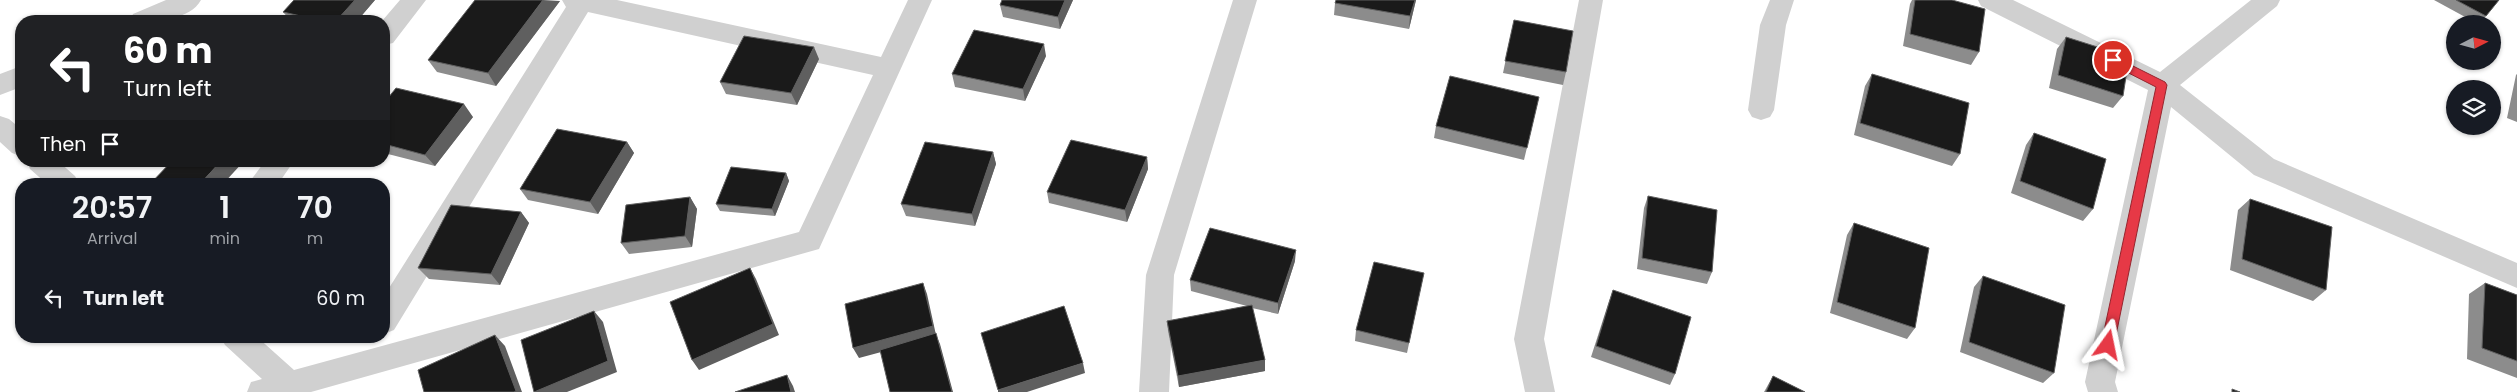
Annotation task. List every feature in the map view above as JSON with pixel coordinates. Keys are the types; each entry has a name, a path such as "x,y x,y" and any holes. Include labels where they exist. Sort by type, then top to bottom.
{"street":[{"path":"155,15 189,0"},
{"path":"390,29 414,0"},
{"path":"390,310 580,0 888,68"},
{"path":"241,343 276,388 809,241 920,0"},
{"path":"1154,392 1160,274 1245,0"},
{"path":"1540,392 1529,339 1591,0"},
{"path":"1761,110 1773,24 1782,0"},
{"path":"1990,0 2032,19 2162,85 2264,168 2517,276"},
{"path":"2103,392 2100,382 2162,85 2261,2"},
{"path":"0,85 15,79"},
{"path":"0,126 15,140"},
{"path":"47,167 58,178"},
{"path":"267,178 276,167"},
{"path":"356,366 370,343"}],"building":[{"path":"294,0 355,0 341,15 296,15 283,12"},
{"path":"475,0 543,0 488,73 428,60"},
{"path":"1002,0 1065,0 1058,17 1000,5"},
{"path":"1336,0 1415,0 1410,16 1335,3"},
{"path":"1915,0 1952,0 1985,9 1979,52 1910,34"},
{"path":"2456,0 2499,0 2487,15"},
{"path":"1514,20 1573,31 1566,72 1505,61"},
{"path":"974,30 1044,44 1023,89 952,74"},
{"path":"744,36 814,47 791,93 720,82"},
{"path":"2066,37 2129,57 2123,96 2058,75"},
{"path":"1872,74 1969,103 1960,154 1860,123"},
{"path":"1450,76 1539,97 1527,148 1436,126"},
{"path":"396,88 464,104 425,155 390,146 390,96"},
{"path":"557,129 627,142 590,202 520,189"},
{"path":"2034,133 2106,159 2093,209 2020,181"},
{"path":"1071,140 1147,157 1125,210 1047,192"},
{"path":"925,142 993,152 972,214 901,204"},
{"path":"166,167 216,167 205,178 156,178"},
{"path":"731,167 786,173 772,209 716,204"},
{"path":"1648,196 1717,210 1712,272 1642,258"},
{"path":"690,197 685,236 621,243 626,205"},
{"path":"2250,199 2332,227 2326,290 2242,259"},
{"path":"451,205 521,212 491,274 418,268"},
{"path":"1854,223 1929,248 1915,328 1837,302"},
{"path":"1210,228 1296,250 1278,303 1190,280"},
{"path":"1374,262 1424,273 1409,343 1356,330"},
{"path":"750,268 773,324 692,360 670,302"},
{"path":"1983,276 2065,305 2054,373 1969,342"},
{"path":"923,283 933,326 853,348 845,304"},
{"path":"2485,283 2517,295 2517,361 2482,348"},
{"path":"1613,290 1691,317 1675,374 1596,346"},
{"path":"1252,305 1265,360 1178,376 1167,321"},
{"path":"1064,306 1083,363 998,390 981,333"},
{"path":"594,311 608,361 534,392 521,340"},
{"path":"936,333 952,392 890,392 880,350"},
{"path":"495,335 516,391 424,392 418,370"},
{"path":"787,375 791,392 735,392"},
{"path":"1773,376 1805,392 1766,392"}],"route":[{"path":"2108,345 2162,85 2113,60"}]}
